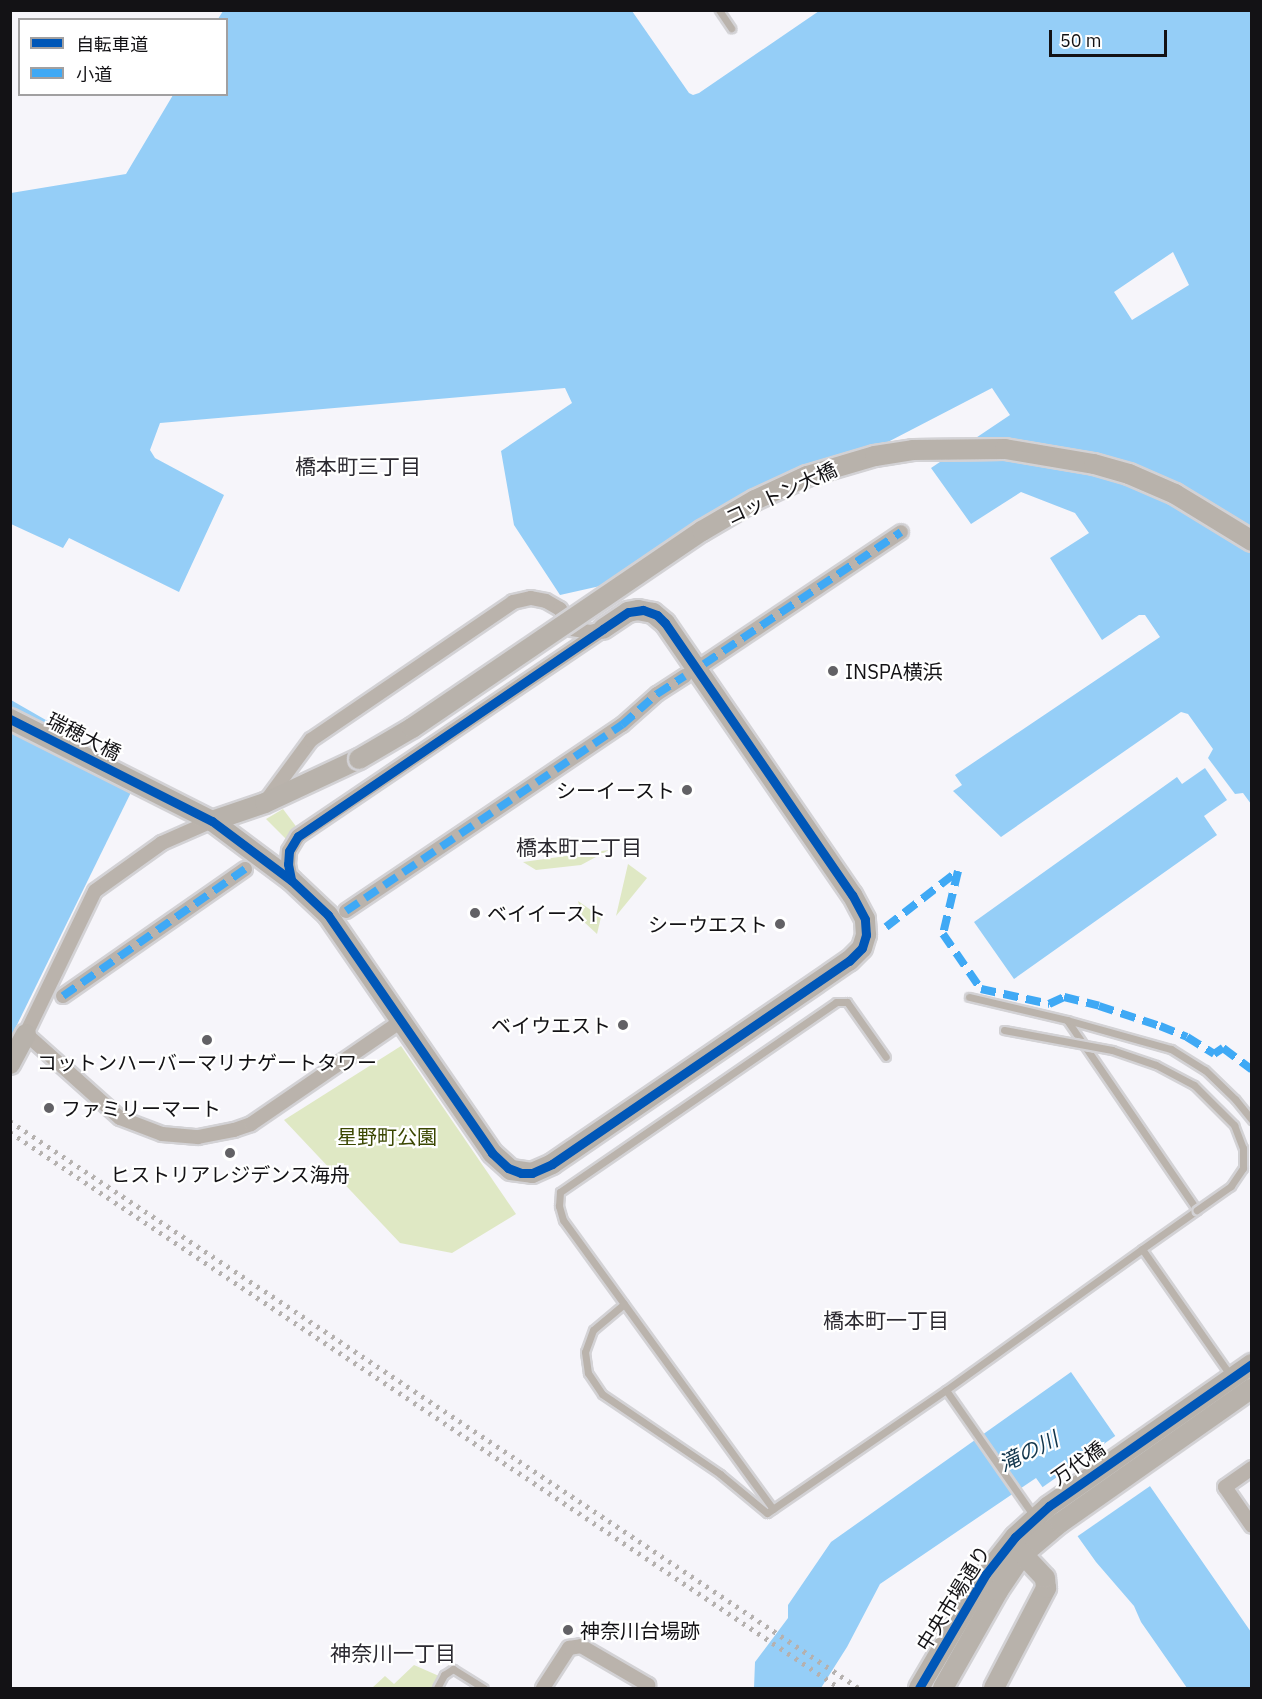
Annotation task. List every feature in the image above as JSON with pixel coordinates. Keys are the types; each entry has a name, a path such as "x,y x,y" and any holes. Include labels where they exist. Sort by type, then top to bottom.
{"street":[{"name":"コットン大橋","path":"212,821 265,803 359,759 412,728 702,531 755,500 807,476 875,456 913,450 995,448 1085,462 1129,474 1175,494 1251,541"},
{"path":"704,664 901,532"},
{"path":"265,803 311,740 513,602 531,598 546,601 560,609 572,629 563,657"},
{"name":"瑞穂大橋","path":"10,719 212,821 291,880 327,915 403,1020 498,1159 511,1170 532,1173 552,1164 849,961 864,944 866,935 864,919 852,895 665,623 653,613 638,610 628,612 603,629"},
{"path":"572,629 590,632 603,629"},
{"path":"291,880 288,864 289,851 298,836 603,629"},
{"path":"346,911 622,725 657,694 686,676"},
{"path":"10,1064 95,891 104,882 162,843 212,821"},
{"path":"63,996 245,869"},
{"path":"26,1034 120,1118 162,1134 198,1137 251,1124 403,1020"},
{"path":"1233,1378 1251,1364"},
{"name":"万代橋","path":"1048,1520 1129,1450 1233,1378"},
{"name":"万代橋","path":"1048,1520 1140,1467 1248,1394"},
{"path":"1251,1468 1224,1487 1251,1526"},
{"name":"中央市場通り","path":"920,1689 986,1574 1048,1520"},
{"path":"994,1689 1046,1588 1045,1578 1017,1548"},
{"name":"中央市場通り","path":"943,1689 998,1591 1017,1548"},
{"path":"543,1689 568,1648 581,1646 648,1685 646,1689"}],"lane":[{"path":"719,10 731,28"},
{"path":"969,997 1067,1020 1171,1049 1204,1070 1235,1099 1251,1120"},
{"path":"772,1509 563,1220 559,1206 560,1192 836,1002 847,1002 886,1057"},
{"path":"1067,1020 1197,1210"},
{"path":"624,1304 593,1330 585,1352 588,1373 602,1394 720,1474 767,1513 946,1390 1231,1186 1243,1168 1243,1148 1234,1125 1194,1085 1156,1065 1112,1050 1004,1030"},
{"path":"1142,1249 1233,1378 1248,1394"},
{"path":"946,1390 1023,1499 1048,1520"},
{"path":"437,1689 444,1675 453,1669 483,1689"}],"green space":[{"path":"283,809 298,829 287,840 266,819"},
{"path":"609,850 581,865 536,870 523,862"},
{"path":"628,864 647,878 616,916"},
{"path":"578,901 601,917 597,934 583,921"},
{"name":"星野町公園","path":"401,1046 516,1214 452,1253 400,1243 284,1120"},
{"path":"414,1665 439,1676 432,1688 372,1688 385,1676 394,1684"}],"water":[{"path":"223,11 632,11 689,93 693,95 819,11 1251,11 1252,529 1239,523 1251,537 1251,804 1243,793 1235,794 1208,758 1213,749 1188,714 1181,712 1001,837 953,791 962,785 955,775 1160,637 1145,615 1139,615 1102,640 1050,558 1089,533 1075,513 1021,492 971,524 931,468 1010,415 992,388 618,582 560,595 514,525 501,451 572,403 565,388 160,423 150,450 155,458 224,495 179,592 69,538 63,548 11,524 11,193 126,174 172,96 228,96 228,18 219,18","holes":["1173,252 1189,285 1132,320 1114,292","1126,464 1134,464 1138,468 1133,485 1122,482"]},
{"path":"11,700 140,774 11,1037"},
{"path":"1205,768 1227,800 1204,816 1217,835 1014,979 974,922 1177,777 1182,784"},
{"name":"滝の川","path":"1071,1372 1251,1632 1251,1688 1187,1688 1141,1622 1134,1606 1096,1562 1036,1478 880,1584 847,1647 821,1688 754,1688 755,1662 788,1618 788,1605 831,1542"}],"pier":[{"path":"1118,1434 1153,1484 1075,1538 1040,1489"}],"railway":[{"path":"10,1121 859,1688"},
{"path":"10,1132 840,1688"}],"marked path":[{"path":"704,664 901,532"},
{"path":"346,911 622,725 657,694 685,676"},
{"path":"63,996 245,869"},
{"path":"958,871 943,934 981,989 1049,1004 1064,997 1099,1006 1187,1037 1214,1054 1223,1048 1252,1070"},
{"path":"886,927 958,871"}],"cycle path":[{"path":"10,719 212,821 291,880 328,915 492,1153 508,1168 521,1173 532,1173 552,1164 849,961 862,948 866,935 865,919 852,895 665,623 657,615 643,610 628,612 298,836 289,851 288,864 291,880"},
{"path":"919,1688 986,1574 1015,1537 1049,1506 1252,1364"}],"place":[{"name":"INSPA横浜","path":"833,671"},
{"name":"シーイースト","path":"687,790"},
{"name":"ベイイースト","path":"475,913"},
{"name":"シーウエスト","path":"780,924"},
{"name":"ベイウエスト","path":"623,1025"},
{"name":"コットンハーバーマリナゲートタワー","path":"207,1040"},
{"name":"ファミリーマート","path":"49,1108"},
{"name":"ヒストリアレジデンス海舟","path":"230,1153"},
{"name":"神奈川台場跡","path":"568,1630"}],"district":[{"name":"橋本町三丁目","path":"358,466"},
{"name":"橋本町二丁目","path":"579,847"},
{"name":"橋本町一丁目","path":"886,1320"},
{"name":"神奈川一丁目","path":"393,1653"}]}
